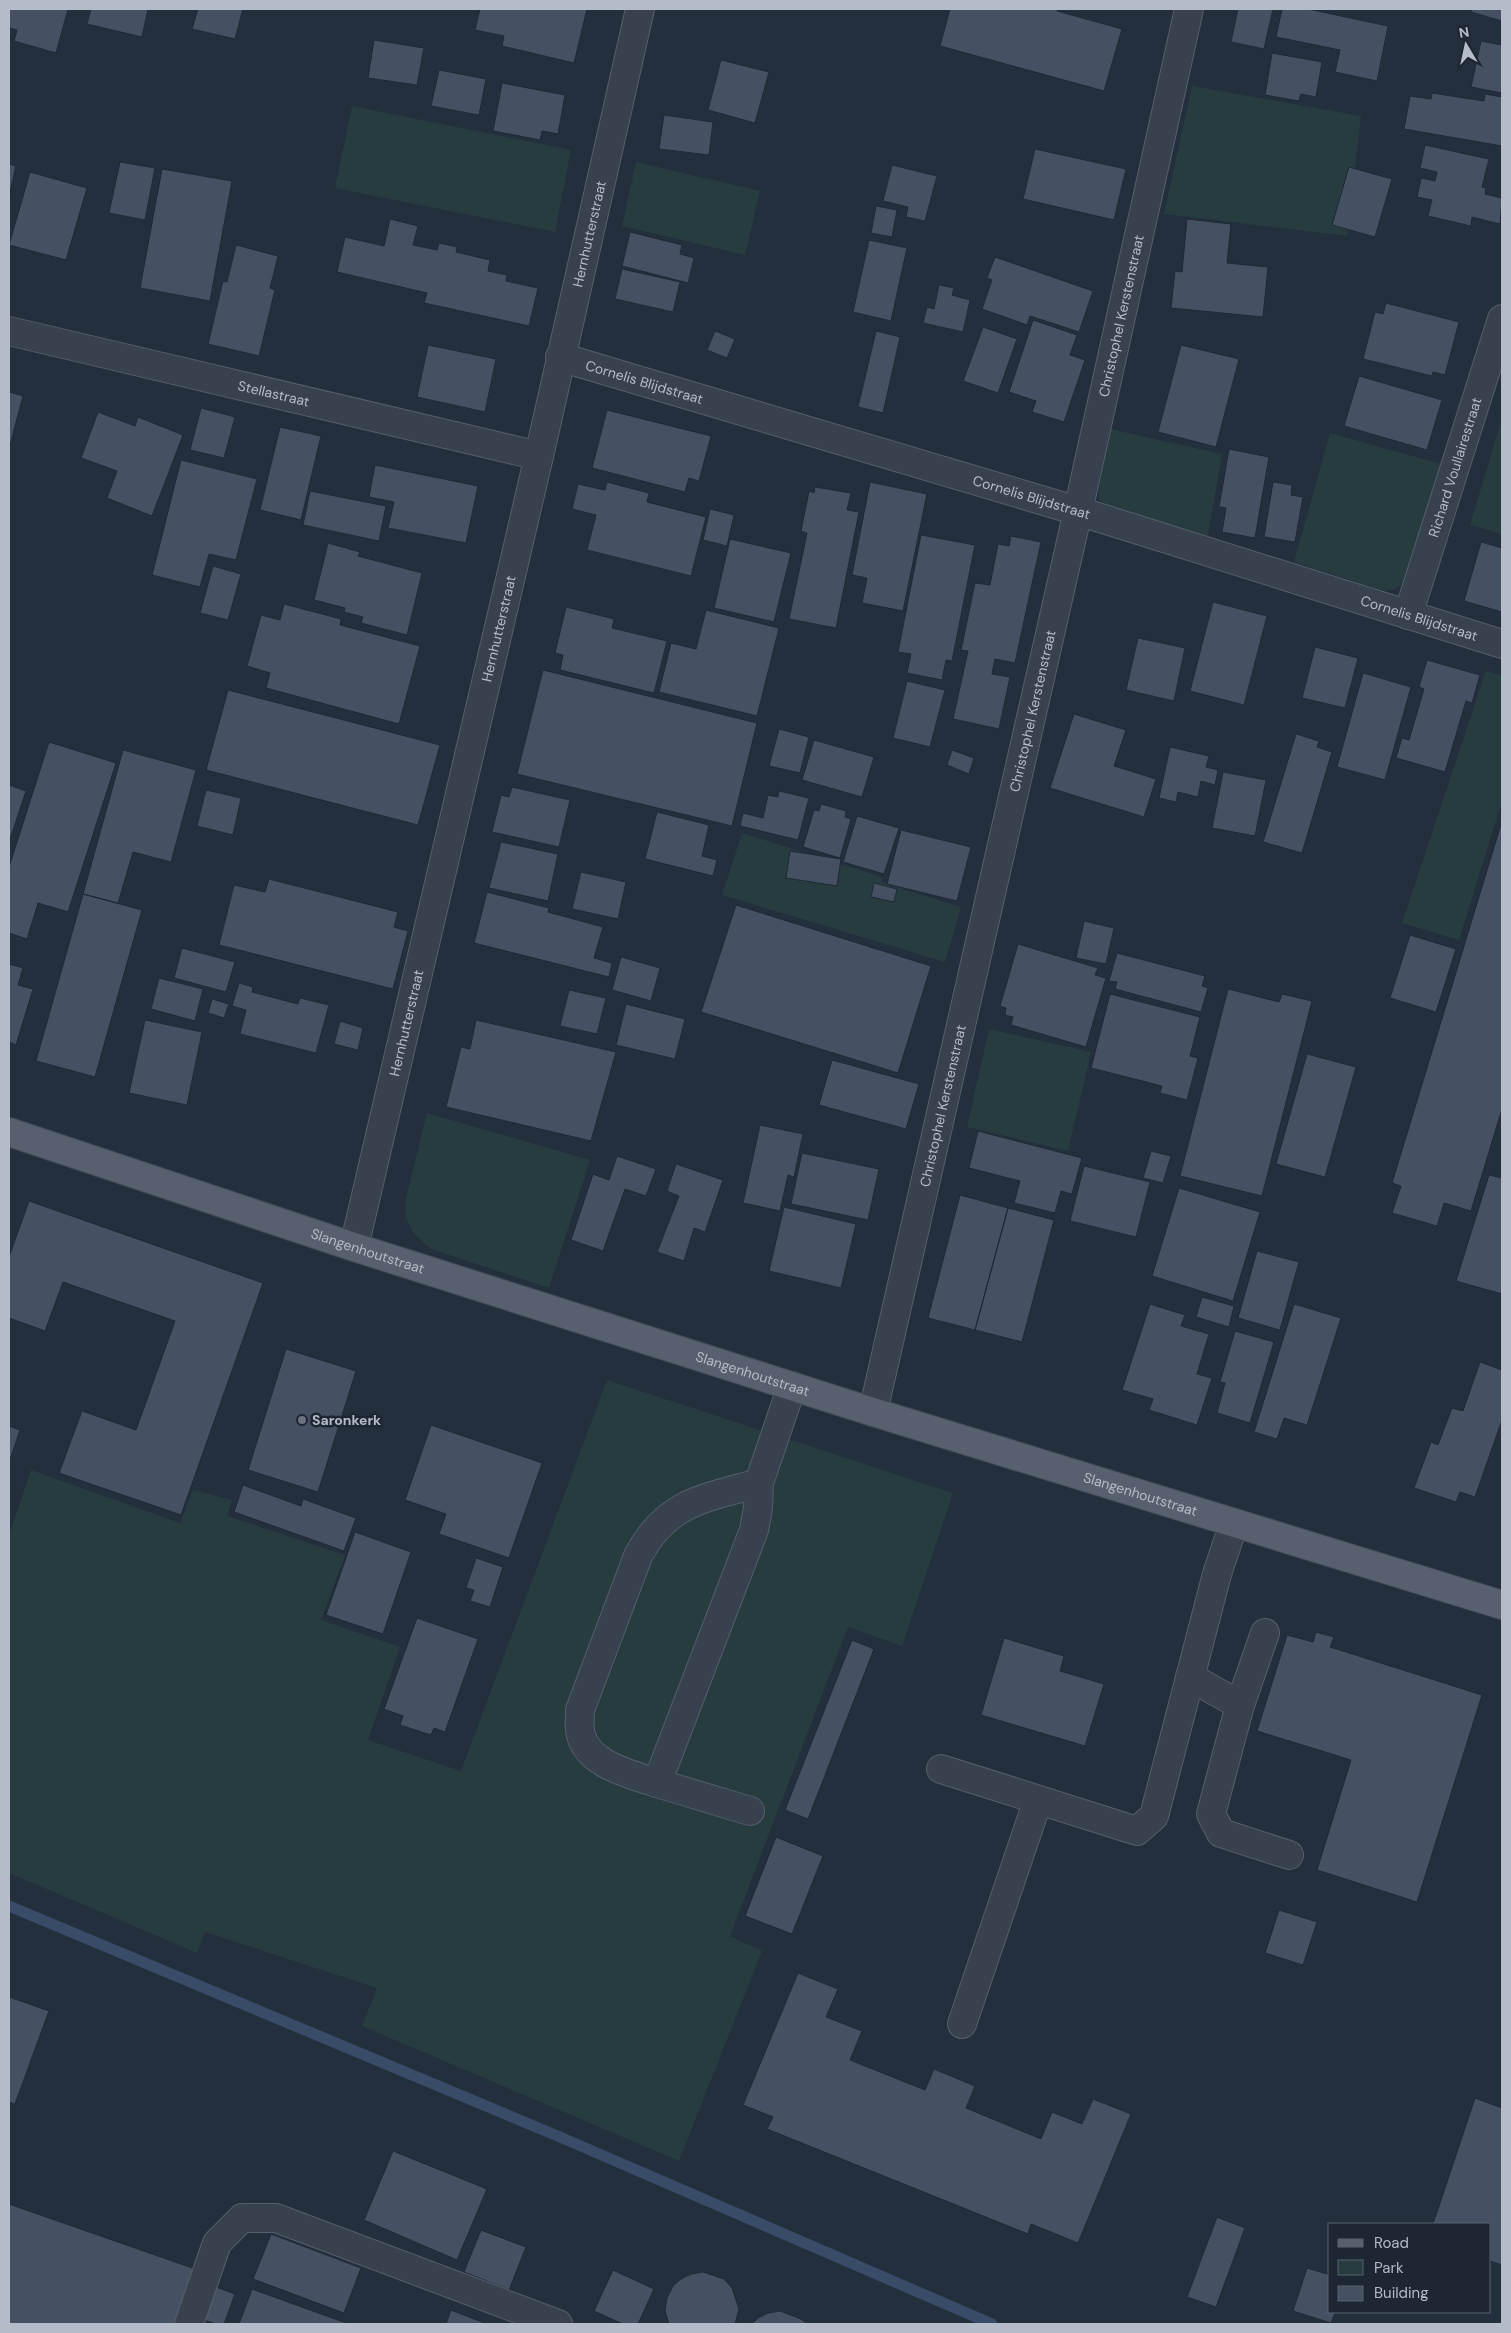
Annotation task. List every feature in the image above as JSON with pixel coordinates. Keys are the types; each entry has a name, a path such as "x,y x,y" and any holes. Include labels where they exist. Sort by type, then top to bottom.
{"main road":[{"name":"Slangenhoutstraat","path":"9,1132 354,1247 873,1412 1502,1605"}],"street":[{"name":"Hernhutterstraat","path":"354,1247 539,456 640,9"},
{"name":"Christophel Kerstenstraat","path":"873,1412 1078,511 1188,9"},
{"name":"Richard Voullairestraat","path":"1408,615 1502,319"},
{"name":"Stellastraat","path":"9,331 539,456"},
{"name":"Cornelis Blijdstraat","path":"560,357 1078,511 1502,644"},
{"path":"657,1783 754,1530 758,1508 759,1483 792,1386"},
{"path":"750,1811 657,1783 606,1764 589,1751 580,1731 580,1710 638,1556 648,1536 665,1520 694,1501 759,1483"},
{"path":"941,1769 1136,1832 1154,1816 1217,1574 1234,1523"},
{"path":"1265,1633 1240,1705 1211,1814 1221,1833 1288,1855"},
{"path":"1190,1677 1240,1705"},
{"path":"962,2024 1038,1800"},
{"path":"189,2324 218,2242 242,2218 276,2218 558,2324"}],"green space":[{"path":"1192,86 1361,116 1347,236 1164,214"},
{"path":"352,106 571,150 555,232 335,188"},
{"path":"636,162 760,191 745,255 622,226"},
{"path":"1502,418 1502,534 1470,525"},
{"path":"1110,429 1222,454 1208,536 1108,507 1099,499 1099,487"},
{"path":"1330,433 1441,464 1408,572 1396,588 1384,591 1294,562"},
{"path":"1486,671 1502,676 1502,801 1459,940 1402,923"},
{"path":"742,833 882,877 881,882 961,907 945,962 722,895"},
{"path":"989,1029 1091,1052 1068,1151 967,1127"},
{"path":"427,1113 590,1160 549,1288 431,1249 414,1234 405,1217 406,1199"},
{"path":"607,1380 953,1493 902,1646 848,1627 730,1936 762,1951 679,2161 362,2026 377,1988 205,1932 197,1953 9,1873 9,1536 31,1470 180,1523 193,1490 232,1500 227,1516 345,1555 321,1620 400,1647 368,1740 461,1771"}],"building":[{"path":"9,9 68,9 56,53 14,41 17,30 9,28"},
{"path":"91,9 148,9 142,37 87,24"},
{"path":"198,9 243,9 235,39 192,29"},
{"path":"480,9 587,9 574,63 502,46 504,36 475,30"},
{"path":"950,9 1058,9 1057,11 1122,29 1104,91 940,46"},
{"path":"1238,9 1273,9 1264,49 1231,42"},
{"path":"1282,9 1308,9 1388,26 1377,81 1335,72 1340,50 1276,37"},
{"path":"1472,9 1502,9 1502,21 1471,12"},
{"path":"374,40 424,48 417,85 368,78"},
{"path":"1481,41 1502,45 1502,93 1471,87"},
{"path":"1272,53 1322,62 1316,97 1301,94 1299,101 1265,95"},
{"path":"721,60 769,72 755,123 708,110"},
{"path":"439,70 486,79 479,115 431,106"},
{"path":"502,83 565,95 558,134 542,131 540,140 493,131"},
{"path":"1432,93 1484,101 1485,94 1502,97 1502,146 1404,129 1410,96 1431,99"},
{"path":"664,115 713,122 709,155 659,149"},
{"path":"1425,145 1489,159 1482,187 1486,188 1485,194 1502,198 1500,224 1472,217 1471,226 1428,216 1432,200 1417,197 1421,178 1435,181 1437,172 1420,168"},
{"path":"1035,149 1126,169 1114,220 1023,199"},
{"path":"120,162 155,168 145,220 109,213"},
{"path":"9,164 16,166 9,196"},
{"path":"892,165 937,176 925,221 906,217 908,207 883,201"},
{"path":"1349,167 1392,179 1375,237 1332,225"},
{"path":"162,169 232,181 210,301 140,288"},
{"path":"30,172 87,188 66,260 9,245"},
{"path":"876,206 897,210 892,237 871,233"},
{"path":"390,219 418,226 413,245 437,250 439,243 457,247 456,252 490,260 488,271 507,275 506,281 538,288 529,326 424,303 427,293 337,272 345,237 384,246"},
{"path":"1187,219 1231,224 1227,263 1268,267 1263,317 1171,308 1175,271 1182,272"},
{"path":"630,232 682,245 680,254 694,258 688,283 622,266"},
{"path":"869,240 907,248 891,321 853,312"},
{"path":"236,245 278,256 270,288 275,290 259,356 208,344 223,281 227,282"},
{"path":"995,257 1093,291 1079,332 1030,316 1027,325 982,309 992,280 987,278"},
{"path":"622,269 680,282 673,312 615,299"},
{"path":"939,285 954,288 952,295 970,300 963,332 923,323 927,307 934,309"},
{"path":"1386,303 1459,322 1445,375 1433,372 1432,376 1363,359 1375,312 1383,314"},
{"path":"1033,320 1077,335 1070,355 1085,360 1064,422 1032,412 1036,401 1009,392"},
{"path":"983,327 1017,339 998,393 963,381"},
{"path":"715,331 735,339 727,358 707,350"},
{"path":"876,331 900,337 883,413 858,407"},
{"path":"428,345 496,359 485,412 417,397"},
{"path":"1181,345 1239,359 1216,447 1158,432"},
{"path":"1359,376 1442,400 1427,450 1344,426"},
{"path":"9,392 23,396 9,449"},
{"path":"201,408 235,417 224,458 190,450"},
{"path":"607,410 711,436 699,481 689,478 685,492 592,468"},
{"path":"98,412 135,426 138,417 183,435 152,516 107,498 117,471 81,458"},
{"path":"280,427 321,436 301,520 260,510"},
{"path":"1229,449 1269,457 1255,538 1222,532 1226,508 1219,507"},
{"path":"181,460 257,479 236,560 209,554 200,587 152,575"},
{"path":"375,465 478,486 466,543 388,528 394,502 369,497"},
{"path":"607,482 649,493 647,502 706,517 691,576 587,550 596,515 572,509 578,484 605,490"},
{"path":"870,482 927,494 903,611 862,603 867,578 852,575"},
{"path":"1273,482 1292,485 1291,495 1303,497 1295,542 1264,537"},
{"path":"815,487 851,493 847,510 859,512 836,628 789,619 807,533 801,531 809,491 814,493"},
{"path":"310,491 386,506 379,541 303,525"},
{"path":"710,509 734,515 727,546 703,540"},
{"path":"921,535 975,545 952,661 946,660 942,680 907,673 911,654 898,652"},
{"path":"1011,536 1041,542 1015,663 995,659 992,674 1010,677 999,729 953,719 968,651 961,650 975,583 990,585 998,544 1009,546"},
{"path":"730,539 791,553 774,622 714,608"},
{"path":"1481,542 1502,548 1502,612 1464,601"},
{"path":"328,543 360,552 358,556 422,573 407,635 361,623 363,617 344,612 345,608 314,600"},
{"path":"213,566 241,574 228,620 200,613"},
{"path":"1213,602 1267,616 1244,705 1190,691"},
{"path":"284,604 341,619 340,625 420,646 399,724 266,688 270,673 247,666 261,615 280,620"},
{"path":"566,607 614,619 612,628 667,641 654,693 560,670 563,655 555,653"},
{"path":"706,610 779,628 757,716 659,692 671,643 696,649"},
{"path":"1138,638 1185,648 1174,701 1126,690"},
{"path":"1315,647 1358,658 1345,708 1302,698"},
{"path":"1427,660 1480,675 1472,703 1466,701 1445,772 1396,758 1402,738 1409,740 1424,689 1419,687"},
{"path":"543,670 757,723 732,826 517,774"},
{"path":"1363,673 1411,687 1385,780 1337,767"},
{"path":"907,681 945,690 930,747 893,738"},
{"path":"228,690 440,745 418,825 206,770"},
{"path":"1074,714 1126,730 1114,766 1156,779 1144,817 1050,788"},
{"path":"779,729 809,737 800,773 769,766"},
{"path":"1296,734 1319,741 1317,747 1332,752 1302,853 1263,842"},
{"path":"814,740 874,757 862,797 802,780"},
{"path":"49,742 116,763 68,912 38,903 27,939 9,933 9,867"},
{"path":"1170,747 1209,756 1206,767 1218,770 1215,785 1201,781 1198,797 1178,792 1176,802 1159,798"},
{"path":"123,750 196,770 171,862 133,852 118,903 83,894"},
{"path":"952,750 974,758 969,774 947,765"},
{"path":"1223,772 1266,780 1255,836 1212,828"},
{"path":"9,785 26,791 9,842"},
{"path":"512,787 570,800 559,847 492,832 501,795 509,797"},
{"path":"206,790 241,798 233,835 197,826"},
{"path":"779,791 809,798 798,840 740,826 743,813 763,818 768,795 778,797"},
{"path":"821,804 846,811 845,817 851,819 840,858 803,847 814,810 819,811"},
{"path":"657,812 709,825 702,856 717,860 713,876 645,859"},
{"path":"857,816 899,828 884,874 843,862"},
{"path":"1502,821 1502,1109 1471,1211 1444,1203 1437,1226 1392,1213 1401,1186 1392,1183"},
{"path":"901,830 971,847 957,901 887,884"},
{"path":"501,842 558,854 548,901 489,888"},
{"path":"790,851 841,859 837,886 786,878"},
{"path":"581,872 626,882 618,919 572,909"},
{"path":"269,879 398,912 394,927 408,931 393,989 219,945 234,885 265,892"},
{"path":"874,883 897,889 894,902 871,897"},
{"path":"487,892 549,908 548,912 603,927 594,958 612,963 609,977 474,943"},
{"path":"83,894 142,910 95,1077 36,1061"},
{"path":"736,905 931,966 898,1073 701,1012"},
{"path":"1084,921 1114,928 1106,964 1076,958"},
{"path":"1410,935 1456,949 1436,1012 1390,998"},
{"path":"1018,944 1098,968 1095,975 1106,978 1086,1047 1011,1025 1013,1017 1005,1015 1006,1008 1000,1006"},
{"path":"182,948 235,962 226,992 174,978"},
{"path":"1117,953 1205,976 1202,986 1208,988 1201,1012 1115,989 1117,982 1109,981"},
{"path":"621,957 660,968 651,1001 612,990"},
{"path":"9,964 23,968 18,985 33,989 16,1045 9,1042"},
{"path":"159,978 203,989 195,1021 151,1009"},
{"path":"239,983 253,987 252,992 298,1004 300,998 329,1005 316,1053 240,1034 246,1010 232,1006"},
{"path":"1228,989 1279,1002 1282,994 1312,1001 1262,1196 1180,1176"},
{"path":"569,990 606,998 597,1034 560,1026"},
{"path":"1110,994 1200,1017 1190,1056 1198,1058 1187,1100 1160,1093 1162,1086 1091,1068"},
{"path":"212,999 229,1004 224,1018 208,1013"},
{"path":"626,1004 685,1019 675,1059 616,1045"},
{"path":"145,1020 202,1032 187,1105 129,1093"},
{"path":"476,1020 616,1052 591,1141 446,1107 461,1047 470,1049"},
{"path":"340,1021 363,1028 358,1050 334,1044"},
{"path":"1307,1054 1356,1067 1325,1177 1276,1164"},
{"path":"832,1060 919,1084 906,1129 819,1105"},
{"path":"760,1125 803,1134 794,1177 788,1175 780,1211 743,1203"},
{"path":"978,1131 1082,1158 1072,1194 1061,1191 1055,1213 1014,1203 1020,1181 969,1168"},
{"path":"1151,1151 1171,1156 1163,1183 1143,1178"},
{"path":"802,1153 879,1169 868,1220 791,1204"},
{"path":"617,1156 656,1169 646,1196 625,1189 603,1251 571,1240 593,1174 609,1180"},
{"path":"676,1164 723,1180 705,1232 694,1228 684,1261 657,1252 679,1196 667,1191"},
{"path":"1084,1166 1150,1182 1136,1237 1070,1221"},
{"path":"1489,1175 1502,1178 1502,1294 1456,1281"},
{"path":"1179,1188 1260,1212 1233,1301 1152,1276"},
{"path":"960,1195 1008,1208 975,1330 928,1318"},
{"path":"29,1201 263,1283 181,1515 59,1473 82,1411 136,1430 175,1321 63,1282 45,1331 9,1318 9,1257"},
{"path":"784,1207 856,1224 841,1288 769,1271"},
{"path":"1008,1208 1054,1220 1022,1342 975,1330"},
{"path":"1257,1251 1299,1262 1280,1330 1238,1318"},
{"path":"1202,1297 1234,1306 1229,1327 1196,1317"},
{"path":"1150,1304 1185,1315 1181,1326 1209,1334 1197,1374 1212,1378 1197,1425 1149,1410 1153,1399 1122,1390"},
{"path":"1294,1304 1341,1318 1307,1425 1284,1418 1277,1439 1254,1432"},
{"path":"1235,1331 1274,1342 1250,1423 1217,1413 1225,1383 1220,1382"},
{"name":"Saronkerk","path":"286,1349 356,1371 318,1492 248,1470"},
{"path":"1480,1362 1502,1370 1502,1420 1475,1497 1460,1492 1456,1502 1414,1488 1431,1442 1438,1445 1452,1408 1463,1411"},
{"path":"431,1425 542,1463 509,1558 439,1534 446,1514 405,1500"},
{"path":"9,1426 20,1430 10,1460 9,1460"},
{"path":"243,1485 301,1506 303,1499 356,1518 344,1551 234,1512"},
{"path":"355,1532 411,1552 383,1634 326,1615"},
{"path":"476,1558 503,1567 490,1607 470,1601 474,1590 466,1588"},
{"path":"417,1618 478,1639 445,1732 434,1728 431,1735 400,1725 403,1716 384,1709"},
{"path":"1316,1632 1334,1637 1330,1647 1482,1695 1417,1902 1317,1870 1351,1760 1257,1731 1287,1635 1313,1642"},
{"path":"1004,1638 1064,1656 1060,1671 1104,1684 1085,1746 981,1715"},
{"path":"852,1640 874,1649 808,1819 785,1810"},
{"path":"776,1837 823,1856 792,1934 745,1916"},
{"path":"1279,1910 1317,1922 1303,1965 1265,1953"},
{"path":"798,1973 838,1989 826,2017 862,2031 850,2060 925,2090 934,2069 975,2086 966,2108 1041,2139 1052,2112 1082,2124 1093,2099 1131,2114 1078,2243 1031,2224 1028,2234 767,2129 773,2117 743,2105"},
{"path":"9,1997 49,2011 15,2104 9,2102"},
{"path":"1475,2098 1502,2108 1502,2265 1491,2261 1491,2223 1433,2223"},
{"path":"393,2151 487,2189 457,2260 364,2220"},
{"path":"9,2204 198,2270 179,2324 9,2324"},
{"path":"1217,2217 1245,2228 1216,2307 1187,2297"},
{"path":"481,2230 526,2247 509,2290 464,2272"},
{"path":"271,2234 361,2268 344,2313 253,2279"},
{"path":"1307,2268 1328,2274 1328,2313 1335,2313 1331,2323 1293,2311"},
{"path":"613,2270 654,2289 638,2324 623,2324 594,2311"},
{"path":"703,2272 724,2279 732,2288 739,2309 735,2324 669,2324 665,2311 667,2298 673,2286 691,2274"},
{"path":"213,2286 235,2294 224,2324 216,2324 201,2319"},
{"path":"252,2289 349,2324 239,2324"},
{"path":"451,2310 487,2324 446,2324"},
{"path":"780,2311 801,2319 807,2324 752,2324 758,2318 768,2313"}],"waterway":[{"path":"9,1906 560,2137 992,2324"}],"place":[{"name":"Saronkerk","path":"302,1420"}]}
